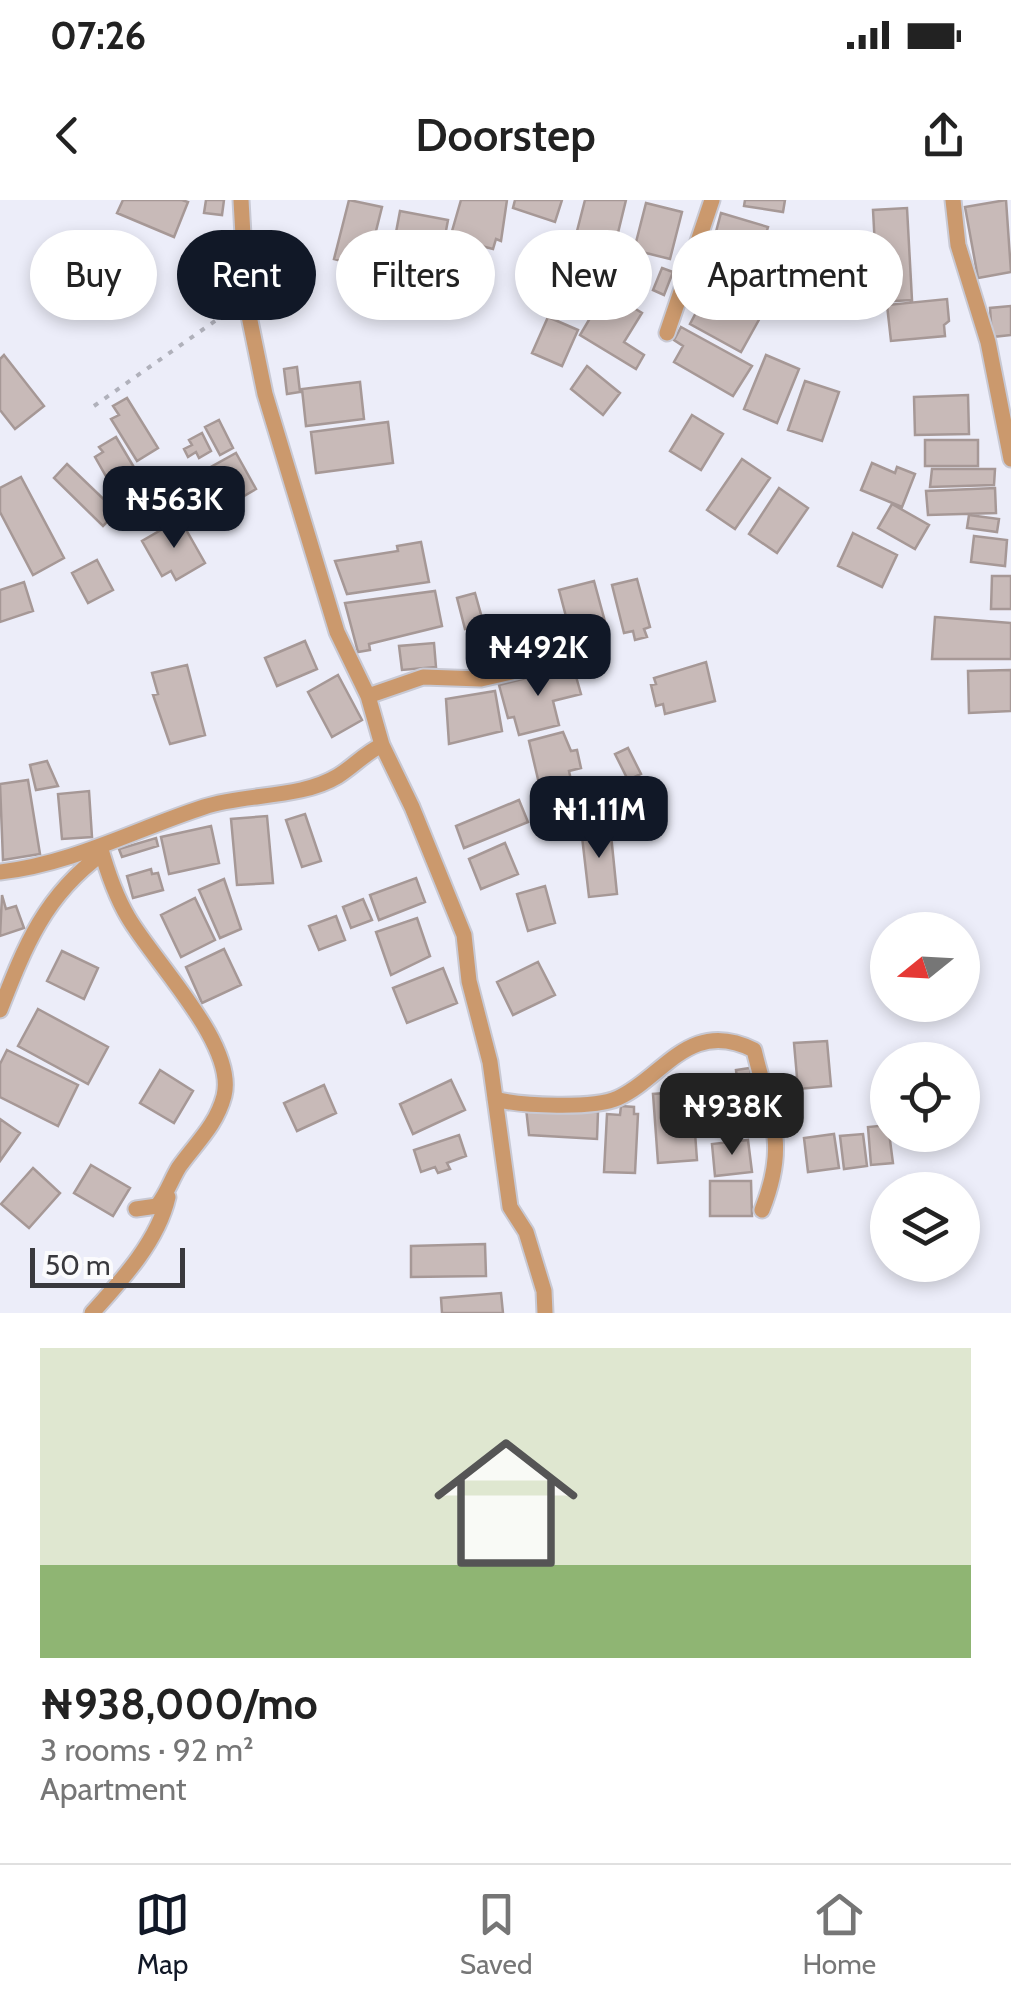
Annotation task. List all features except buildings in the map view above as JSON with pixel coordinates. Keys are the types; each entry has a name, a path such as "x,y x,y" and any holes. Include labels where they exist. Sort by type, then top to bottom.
{"street":[{"path":"241,200 243,230"},
{"path":"668,332 712,200"},
{"path":"953,200 958,246 988,342 1011,459"},
{"path":"251,320 265,394 332,618 368,696 382,745 464,935 495,1099 510,1206 526,1232 544,1291 545,1313"},
{"path":"368,696 423,678 481,679 555,662"},
{"path":"0,872 30,869 101,850 206,806 338,776 362,754 382,745"},
{"path":"0,1010 43,911 74,874 101,850"},
{"path":"92,1313 133,1265 163,1218 176,1171 214,1121 225,1093 226,1074 208,1033 128,917 101,850"},
{"path":"495,1099 524,1104 615,1100 688,1048 736,1041 754,1050 776,1136 778,1171 762,1210"},
{"path":"136,1210 156,1206 169,1192"}],"path":[{"path":"94,406 214,320"}]}
